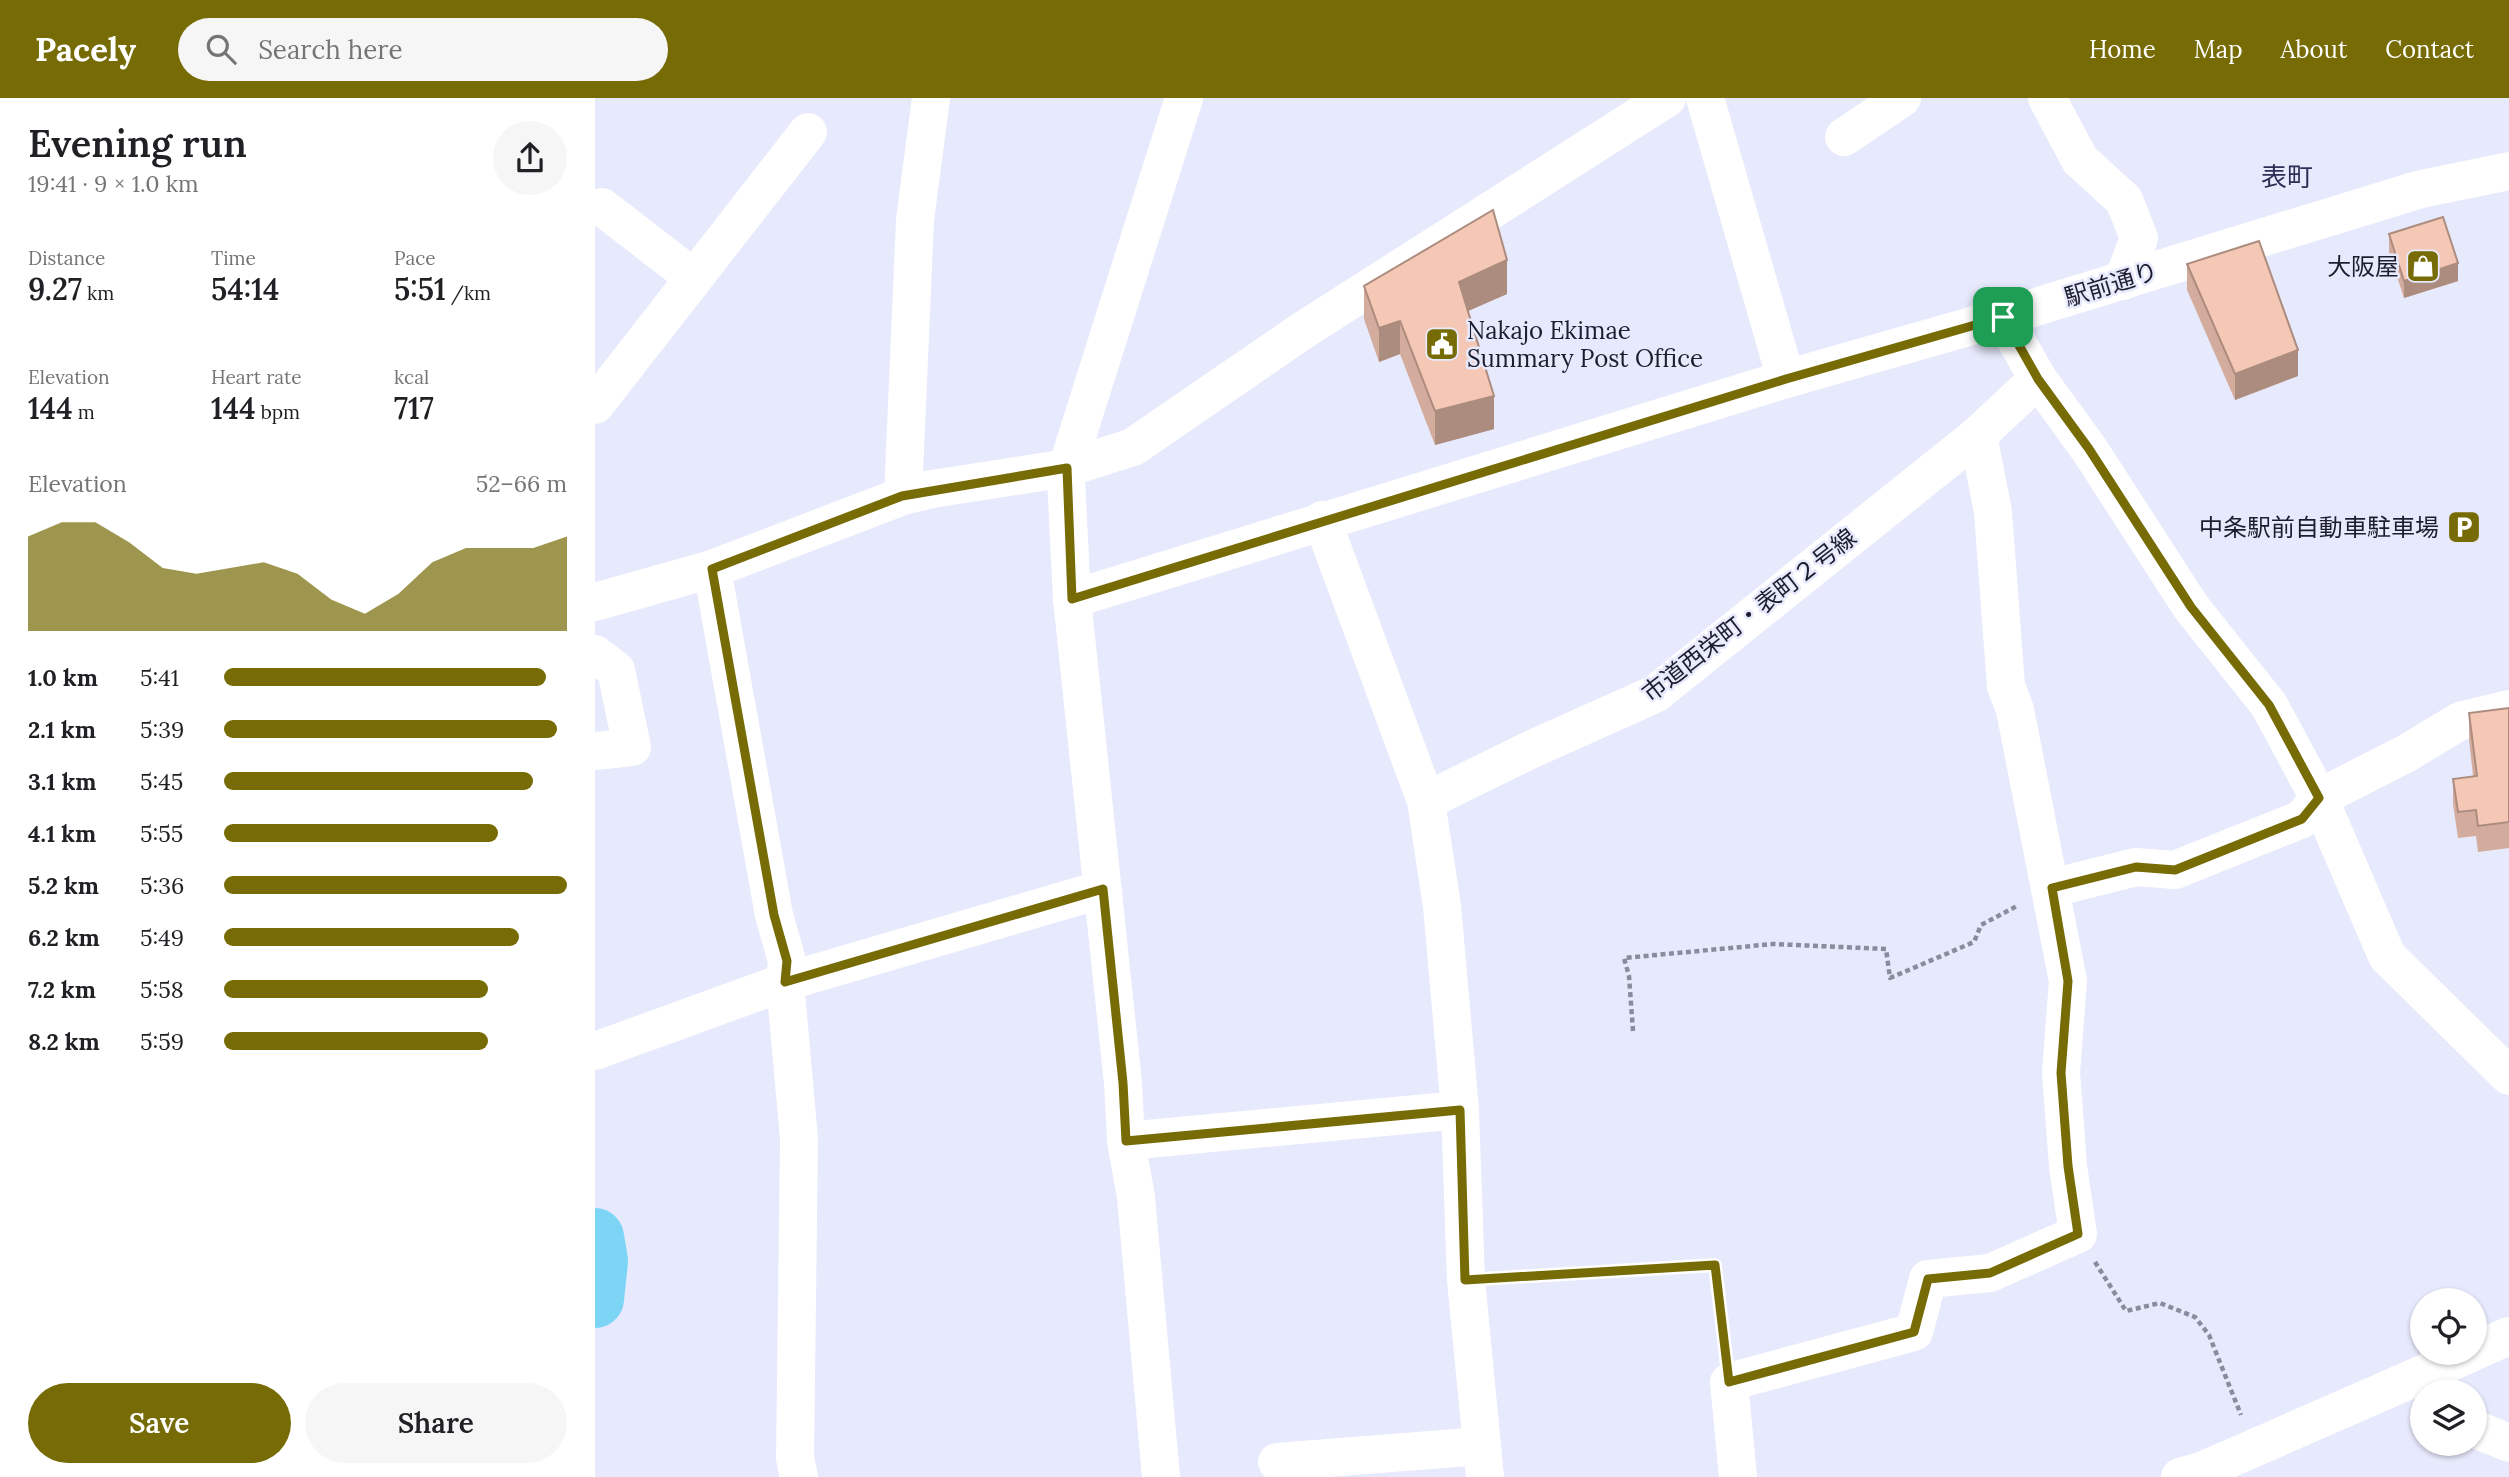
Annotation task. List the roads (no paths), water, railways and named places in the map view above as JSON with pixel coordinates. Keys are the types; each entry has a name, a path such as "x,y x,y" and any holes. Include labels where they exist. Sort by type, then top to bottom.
{"street":[{"path":"902,496 915,220 931,98"},
{"path":"1161,1477 1136,1197 1126,1141 1123,1083 1072,599 1067,468 1184,98"},
{"path":"595,603 712,569 902,496 1067,468 1133,447 1305,329 1667,98"},
{"path":"1705,98 1786,379"},
{"path":"1844,137 1902,98"},
{"path":"2047,98 2080,160 2124,200 2139,237 2123,281"},
{"path":"595,405 808,132"},
{"name":"駅前通り","path":"1072,599 1322,520 1786,379 2123,281 2421,189 2509,171"},
{"path":"602,207 694,278"},
{"path":"2003,317 2038,379 2089,449 2191,607 2269,705 2319,798 2387,956 2509,1076"},
{"name":"市道西栄町・表町２号線","path":"1426,801 1530,750 1655,694 1977,435 2038,379"},
{"path":"1738,1477 1729,1382 1914,1332 1928,1279 1990,1273 2078,1234 2068,1166 2061,1073 2068,981 2052,888 2015,710 2007,686 1993,512 1977,435"},
{"path":"1277,1462 1484,1461 1465,1280 1460,1110 1442,905 1426,801 1322,520"},
{"path":"712,569 774,915 787,961 785,982 799,1139 796,1458 799,1477"},
{"path":"595,654 616,670 632,747 595,751"},
{"path":"2052,888 2136,867 2175,870 2302,819 2319,798 2407,753 2460,721 2509,709"},
{"path":"595,1051 785,982 1103,889"},
{"path":"1126,1141 1460,1110"},
{"path":"2487,1346 2509,1336"},
{"path":"2180,1477 2204,1470 2444,1365"},
{"path":"2384,1392 2410,1403"},
{"path":"2487,1434 2509,1443"}],"waterway":[{"path":"595,1237 599,1261 595,1299"}],"place":[{"name":"大阪屋","path":"2423,266"},
{"name":"Nakajo Ekimae Summary Post Office","path":"1442,344"},
{"name":"中条駅前自動車駐車場","path":"2464,527"}],"district":[{"name":"表町","path":"2287,176"}]}
